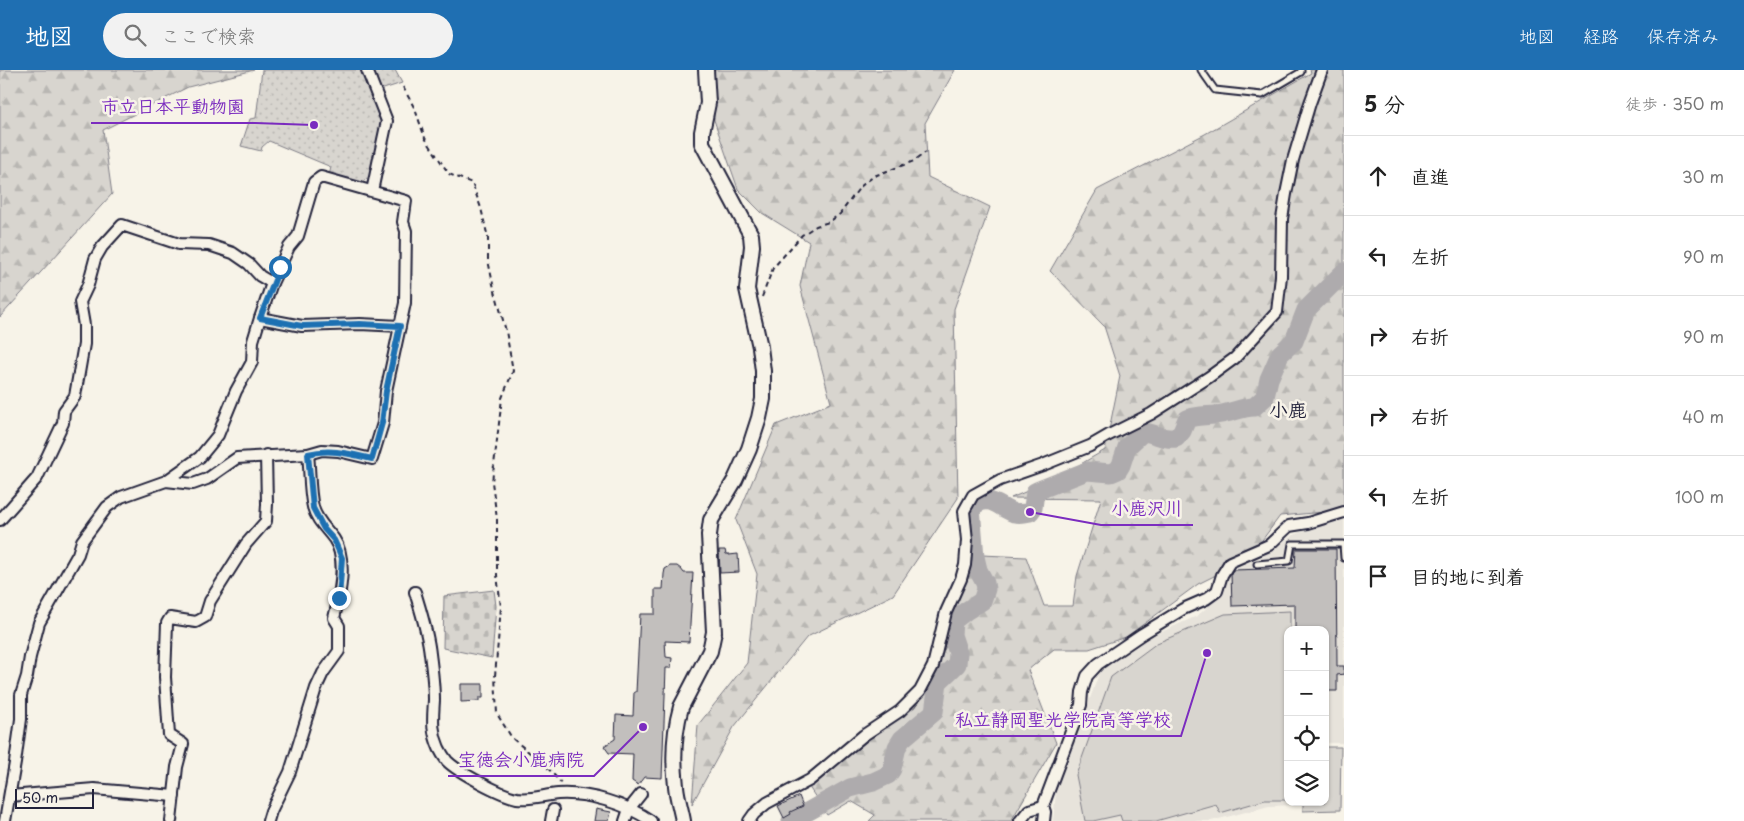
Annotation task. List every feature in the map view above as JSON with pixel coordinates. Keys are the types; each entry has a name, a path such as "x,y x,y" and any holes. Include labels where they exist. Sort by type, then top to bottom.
{"street":[{"path":"367,70 387,121 372,191"},
{"path":"683,821 676,779 678,719 680,708 713,644 709,535 712,520 735,480 749,450 763,399 761,355 747,289 752,246 751,235 702,143 702,132 708,103 706,70"},
{"path":"749,821 767,803 810,780 864,735 900,712 920,691 933,666 946,612 963,572 967,540 964,511 973,495 1000,480 1043,466 1090,446 1151,414 1210,377 1235,358 1277,312 1281,276 1282,219 1286,194 1293,160 1322,70"},
{"path":"5,821 20,728 21,695 39,623 78,554 82,541 107,507 121,497 166,481 200,458 218,435 236,391 252,362 253,341 272,283 289,247 298,236 314,182 321,177 406,201 402,222 406,231 405,303 386,391 382,423 372,459 322,450 308,454 237,458 207,479 193,484 166,481"},
{"path":"0,520 37,478 63,423 64,411 75,396 84,344 84,325 80,302 88,285 95,259 102,247 122,225 179,244 209,245 233,253 249,264 260,276 272,283"},
{"path":"260,318 302,326 360,324 400,326"},
{"path":"268,821 270,811 290,772 316,688 323,673 338,651 338,626 334,618 339,598 342,558 334,540 324,529 313,508 308,454"},
{"path":"172,821 177,766 183,744 169,735 165,677 167,623 170,618 196,622 205,617 210,601 246,544 266,521 266,455"},
{"path":"1044,821 1045,812 1043,806 1081,706 1082,692 1087,676 1098,664 1150,629 1183,609 1206,599 1217,591 1222,575 1230,562 1269,545 1290,526 1308,523 1344,512"},
{"path":"415,592 426,629 430,652 434,698 432,720 434,735 439,749 447,761 496,791 516,798 571,794 606,800 651,821"},
{"path":"10,796 94,789 174,796"},
{"path":"625,821 629,810 641,794"},
{"path":"1020,821 1029,810 1043,806"}],"lane":[{"path":"1201,70 1216,90 1262,95 1301,72 1301,70"},
{"path":"1257,564 1289,561 1292,544 1343,544 1344,558"}],"path":[{"path":"403,88 415,110 425,138 449,174 472,183 481,208 488,238 488,260 506,331 512,371 502,398 492,482 497,519 497,574 501,607 495,676 497,714 512,738 547,767 571,794"},
{"path":"752,311 760,301 773,268 802,235 816,226 829,222 840,214 860,187 874,176 914,161 926,152"}],"shaded area":[{"path":"1344,517 1344,743 1329,743 1329,626 1284,626 1284,805 1269,806 1211,821 1053,821 1056,792 1100,671 1152,636 1197,616 1218,598 1229,571 1262,557 1295,534"}],"green space":[{"path":"0,70 254,70 188,87 103,130 112,194 0,317"},
{"path":"262,70 395,70 402,83 371,93 380,118 381,131 369,178 359,183 329,176 331,167 269,141 262,147 261,151 241,146 250,119 256,118"},
{"path":"713,70 955,70 925,123 928,177 990,207 954,309 958,498 893,595 807,637 734,727 692,804 698,725 747,663 757,574 736,520 776,425 831,403 800,286 809,242 762,213 738,189 714,120"},
{"path":"1310,70 1344,70 1344,506 1335,511 1280,516 1248,559 1198,584 1126,637 1089,649 1054,649 1028,670 1056,743 1011,821 869,821 875,815 851,801 827,815 809,787 864,743 915,707 947,644 952,610 982,555 1026,557 1044,606 1073,606 1077,576 1101,499 1011,498 1053,480 1105,450 1120,376 1104,326 1050,271 1097,190 1205,134 1311,73"},
{"path":"494,590 496,606 492,658 443,648 444,596"},
{"path":"1290,611 1290,626 1284,626 1284,800 1265,800 1220,813 1216,804 1156,821 1122,821 1120,815 1085,821 1076,775 1111,677 1157,643 1225,614"},
{"path":"1329,747 1341,747 1340,810 1303,811 1303,806 1329,806"}],"building":[{"path":"1296,549 1336,549 1337,666 1344,666 1344,674 1337,675 1337,691 1329,691 1329,626 1295,626 1295,604 1232,606 1231,573 1233,570 1295,568"},
{"path":"719,550 725,550 726,554 729,555 738,554 739,572 720,573"},
{"path":"670,566 677,566 684,573 693,573 689,642 665,641 666,657 672,658 671,668 666,668 662,778 644,777 638,785 632,781 633,754 609,753 604,746 615,739 616,715 633,716 640,614 655,614 655,589 663,589 665,569"},
{"path":"461,684 483,684 483,698 479,698 479,701 461,702"},
{"path":"799,796 803,806 790,812 791,814 784,818 778,806"},
{"path":"596,809 611,812 609,821 594,821"}],"waterway":[{"path":"791,821 850,788 873,782 888,775 892,769 897,747 902,739 934,712 938,682 957,664 958,653 952,635 953,621 982,601 986,589 975,557 971,508 978,503 988,501 1014,513 1030,512 1033,508 1035,492 1039,490 1087,471 1111,473 1118,470 1127,447 1143,432 1167,438 1176,438 1182,431 1187,419 1254,407 1265,397 1269,379 1280,354 1294,341 1306,310 1344,272"}],"place":[{"name":"市立日本平動物園","path":"314,125"},
{"name":"小鹿沢川","path":"1030,512"},
{"name":"私立静岡聖光学院高等学校","path":"1207,653"},
{"name":"宝徳会小鹿病院","path":"643,727"}],"district":[{"name":"小鹿","path":"1288,410"}],"route":[{"path":"280,267 272,283 260,318 302,326 360,324 400,326 386,391 382,423 372,459 322,450 308,454 313,508 324,529 334,540 342,558 339,598"}]}
